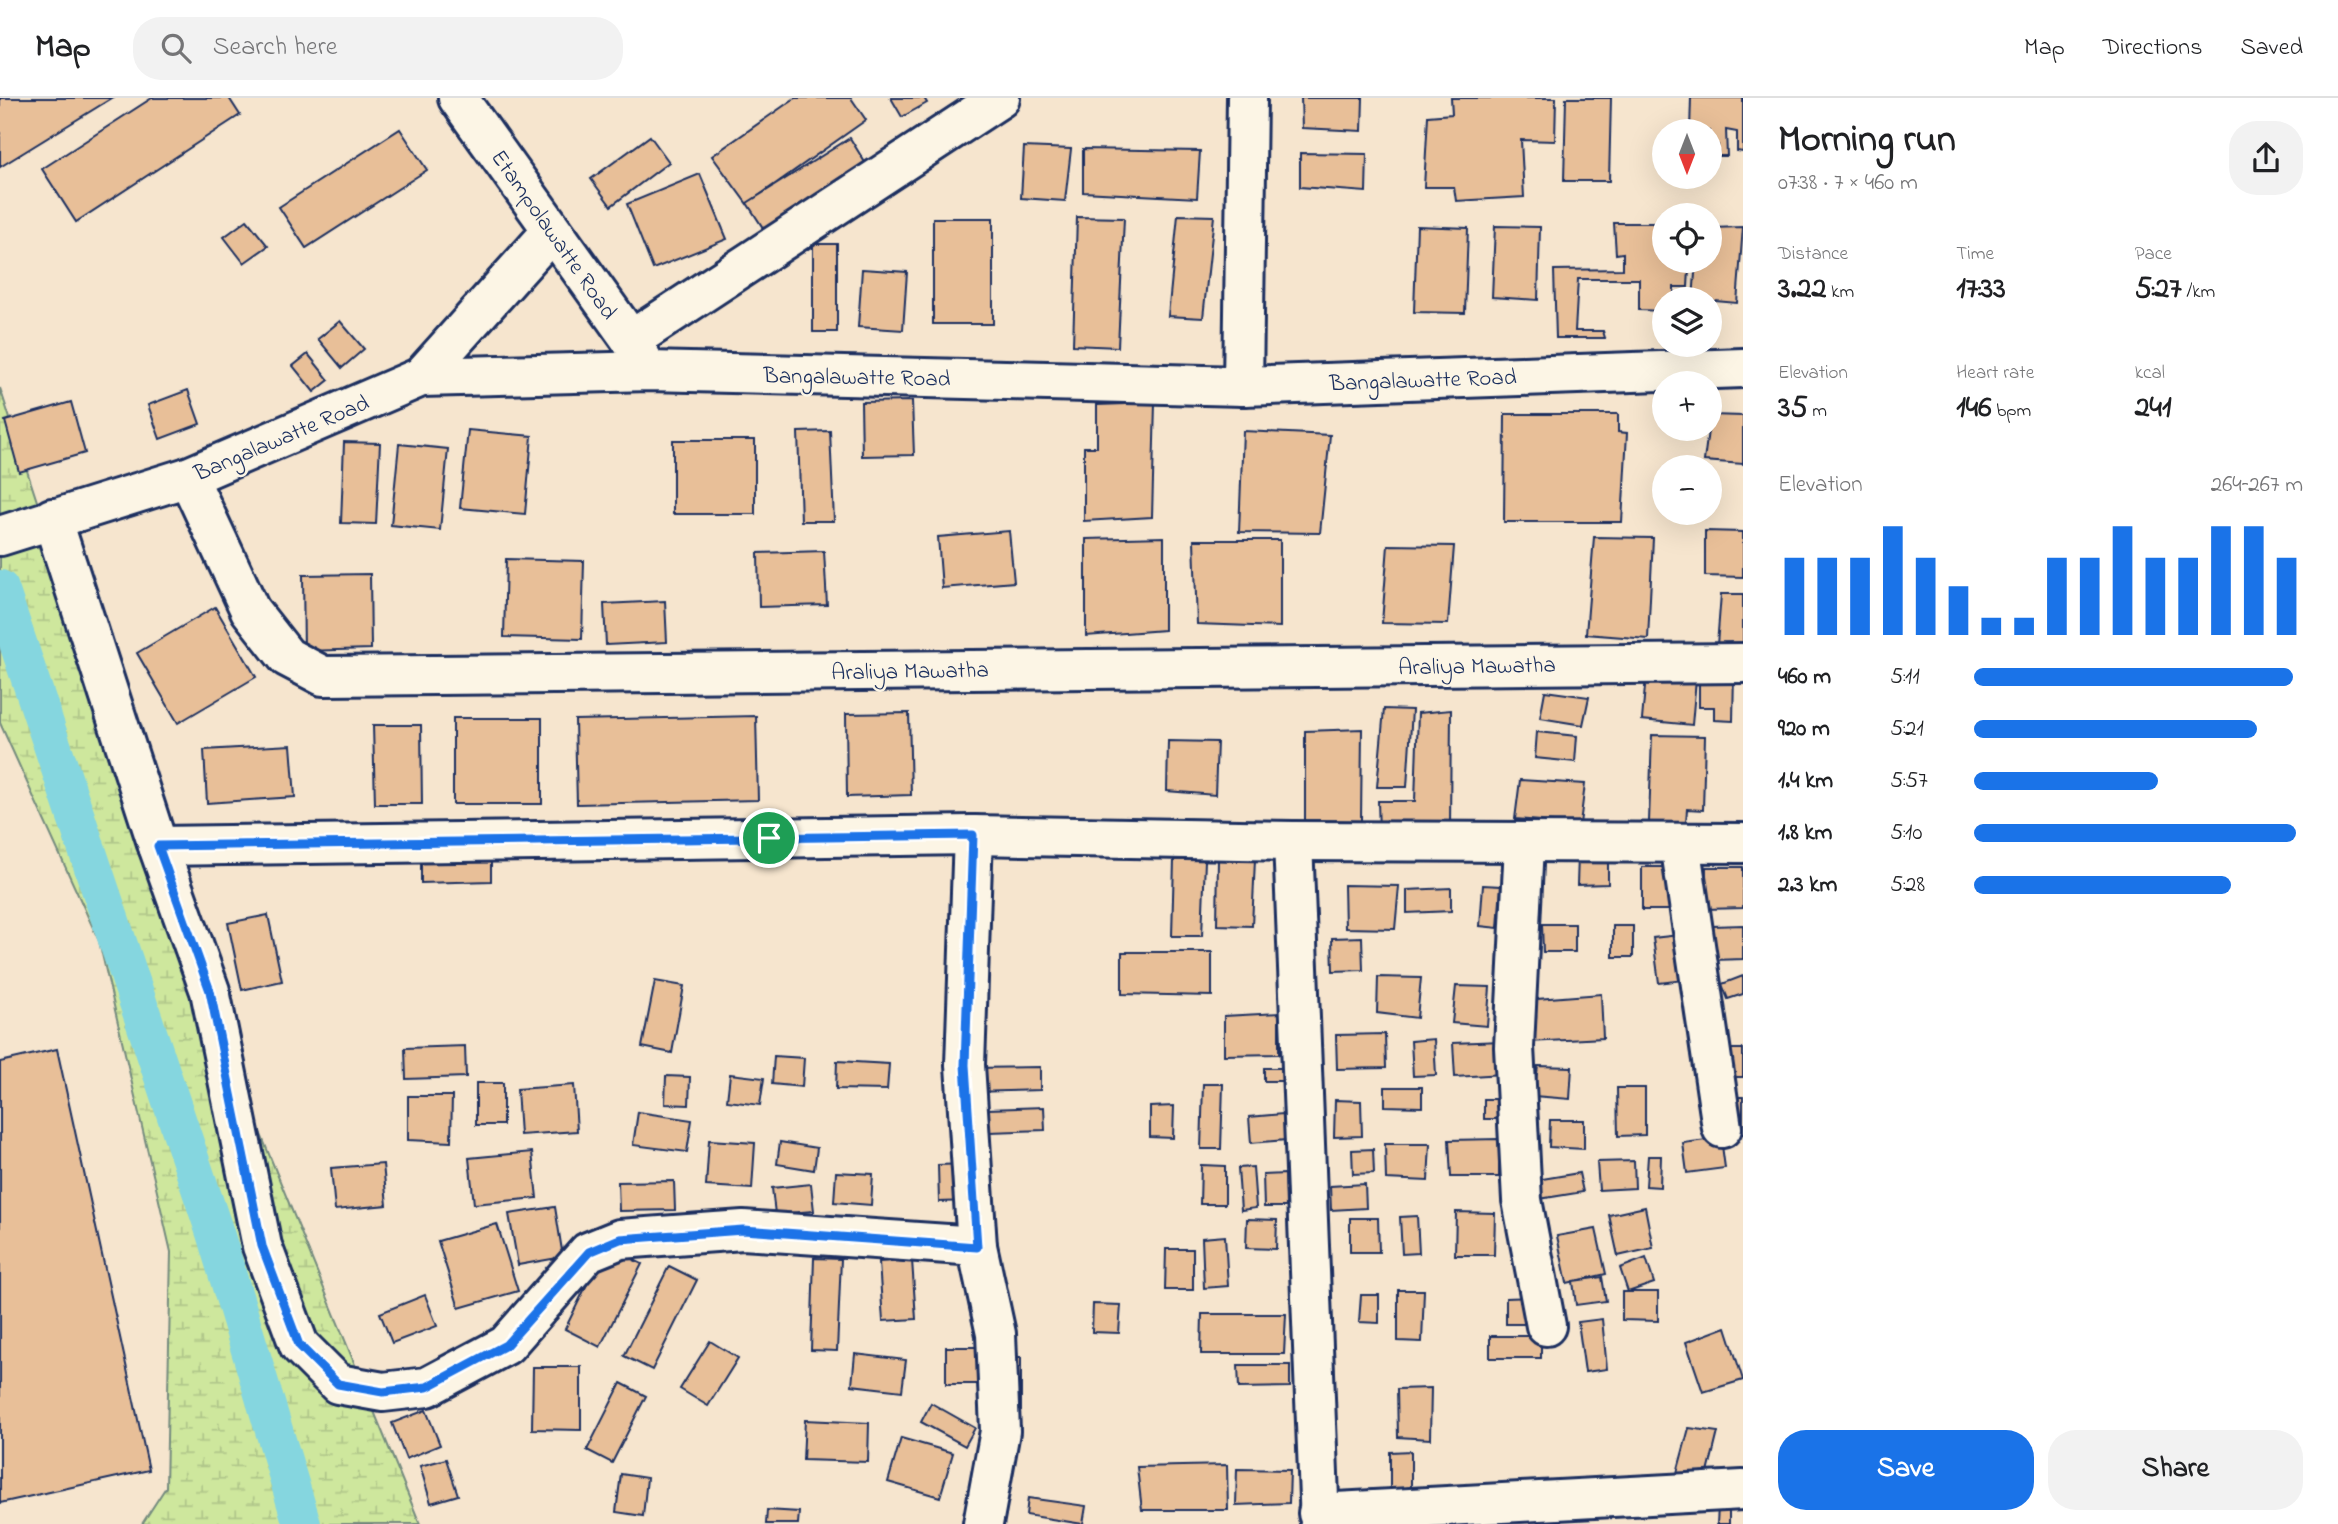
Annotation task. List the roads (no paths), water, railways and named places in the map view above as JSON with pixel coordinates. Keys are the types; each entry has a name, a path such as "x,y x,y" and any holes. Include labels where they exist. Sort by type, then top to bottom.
{"street":[{"name":"Etampolawatte Road","path":"458,98 640,356"},
{"path":"640,356 1000,98"},
{"path":"1243,386 1247,98"},
{"path":"421,377 552,231"},
{"name":"Bangalawatte Road","path":"0,536 188,477 421,377 640,356 1243,386 1743,368"},
{"name":"Araliya Mawatha","path":"188,477 250,610 287,657 323,676 1743,663"},
{"path":"52,518 158,846 210,991 262,1246 299,1345 338,1384 383,1392 427,1387 506,1345 589,1252 620,1239 743,1230 977,1247"},
{"path":"158,846 973,835 1524,844 1743,844"},
{"path":"973,835 965,1065 977,1247 996,1334 1000,1431 983,1524"},
{"path":"1293,841 1319,1519 1743,1490"},
{"path":"1680,843 1722,1128"},
{"path":"1524,844 1514,1047 1522,1200 1546,1326"}],"waterway":[{"path":"0,589 215,1233 302,1524"}]}
